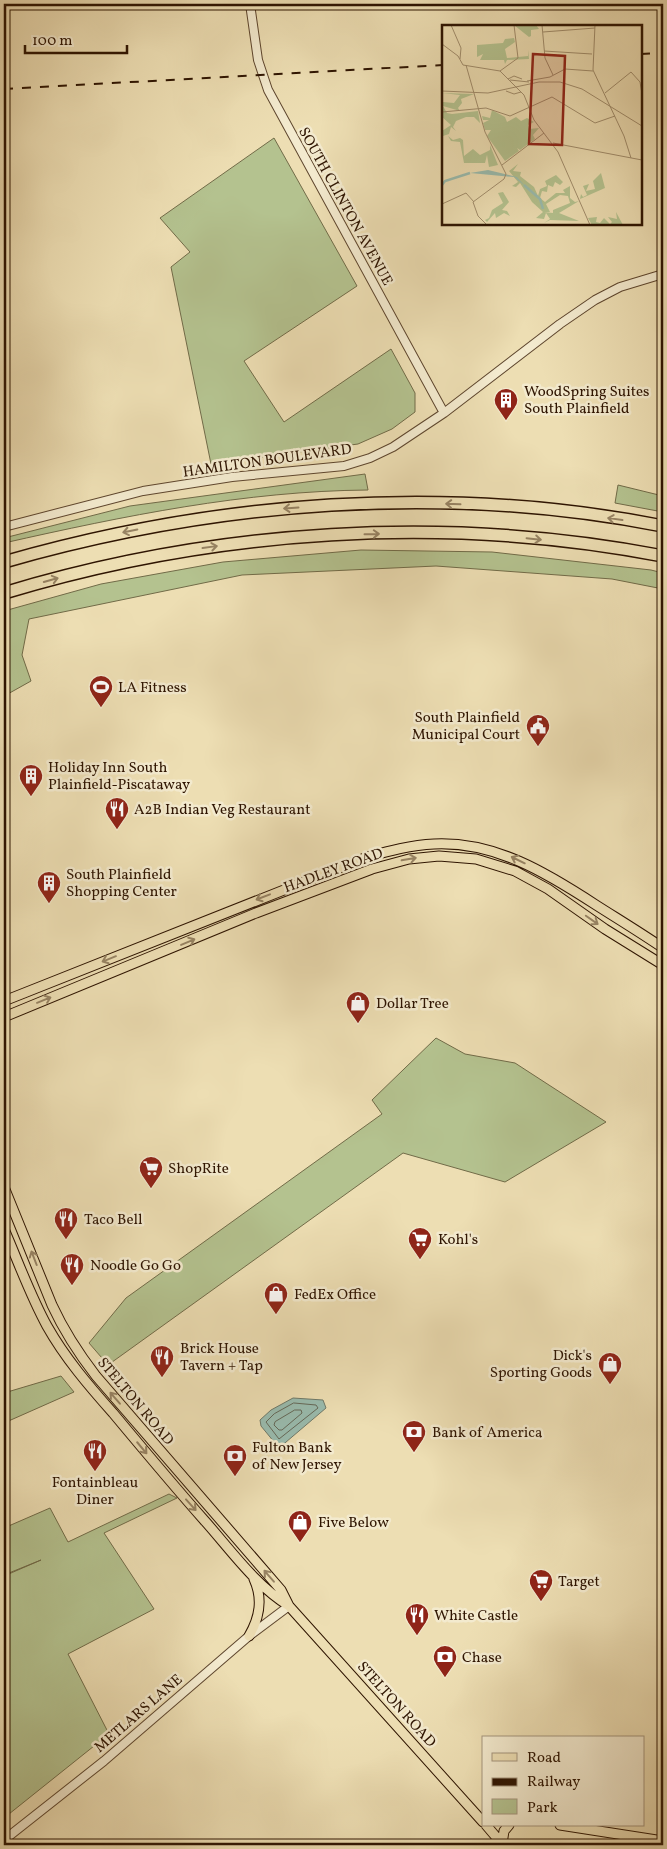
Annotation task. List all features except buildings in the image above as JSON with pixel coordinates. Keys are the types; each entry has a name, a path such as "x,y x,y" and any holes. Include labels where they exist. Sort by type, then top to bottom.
{"highway":[{"path":"4,562 81,541 151,526 244,513 366,504 455,504 515,507 586,514 663,526"},
{"path":"4,593 66,576 157,556 232,544 337,535 405,533 518,537 584,544 663,556"}],"main road":[{"name":"HADLEY ROAD","path":"4,1001 367,857 403,847 435,844 478,847 509,856 556,879 663,948"},
{"name":"HADLEY ROAD","path":"4,1017 325,886 372,869 409,859 439,856 476,859 516,872 548,889 605,929 663,965"},
{"path":"548,889 556,879"},
{"name":"STELTON ROAD","path":"4,1187 60,1323 78,1351 109,1390 281,1590 289,1606 479,1812"},
{"name":"STELTON ROAD","path":"4,1229 30,1292 48,1327 65,1354 153,1461 250,1572 274,1597 289,1606"},
{"path":"249,1636 256,1624 260,1607 258,1588 250,1572"},
{"path":"487,1826 502,1845"},
{"path":"502,1845 504,1831 508,1826"},
{"path":"566,1826 663,1841"}],"street":[{"name":"SOUTH CLINTON AVENUE","path":"250,4 258,60 268,90 444,413"},
{"name":"HAMILTON BOULEVARD","path":"4,527 143,491 232,477 344,466 370,458 393,447 444,413 594,300 620,287 663,274"},
{"name":"METLARS LANE","path":"4,1840 104,1761 249,1636 289,1606"}],"green space":[{"path":"274,138 357,286 244,361 284,422 391,349 415,393 415,412 392,429 358,444 211,464 171,267 190,252 160,218"},
{"path":"365,474 368,490 322,491 230,500 94,523 4,543 4,538 130,506"},
{"path":"618,485 663,496 663,512 615,503"},
{"path":"361,550 492,552 651,570 663,573 663,589 612,579 436,566 242,575 29,619 22,655 31,681 6,695 4,692 4,611 101,584 223,562"},
{"path":"436,1038 465,1054 515,1063 606,1122 505,1182 403,1153 108,1365 89,1343 126,1298 382,1114 372,1100"},
{"path":"61,1376 74,1392 4,1423 4,1393"},
{"path":"169,1494 177,1498 104,1533 154,1609 68,1654 109,1734 4,1818 4,1576 41,1560 4,1575 4,1528 50,1508 68,1542"}],"water":[{"path":"293,1398 323,1400 326,1408 279,1448 261,1426 260,1420 271,1410"}],"railway":[{"path":"642,54 663,53"},
{"path":"4,89 442,65"}],"place":[{"name":"WoodSpring Suites South Plainfield","path":"506,421"},
{"name":"LA Fitness","path":"101,708"},
{"name":"South Plainfield Municipal Court","path":"538,747"},
{"name":"Holiday Inn South Plainfield-Piscataway","path":"31,797"},
{"name":"A2B Indian Veg Restaurant","path":"117,830"},
{"name":"South Plainfield Shopping Center","path":"49,904"},
{"name":"Dollar Tree","path":"358,1024"},
{"name":"ShopRite","path":"151,1189"},
{"name":"Taco Bell","path":"66,1240"},
{"name":"Kohl's","path":"420,1260"},
{"name":"Noodle Go Go","path":"72,1286"},
{"name":"FedEx Office","path":"276,1315"},
{"name":"Brick House Tavern + Tap","path":"162,1378"},
{"name":"Dick's Sporting Goods","path":"610,1385"},
{"name":"Bank of America","path":"414,1453"},
{"name":"Fontainbleau Diner","path":"95,1472"},
{"name":"Fulton Bank of New Jersey","path":"235,1477"},
{"name":"Five Below","path":"300,1543"},
{"name":"Target","path":"541,1602"},
{"name":"White Castle","path":"417,1636"},
{"name":"Chase","path":"445,1678"}]}
